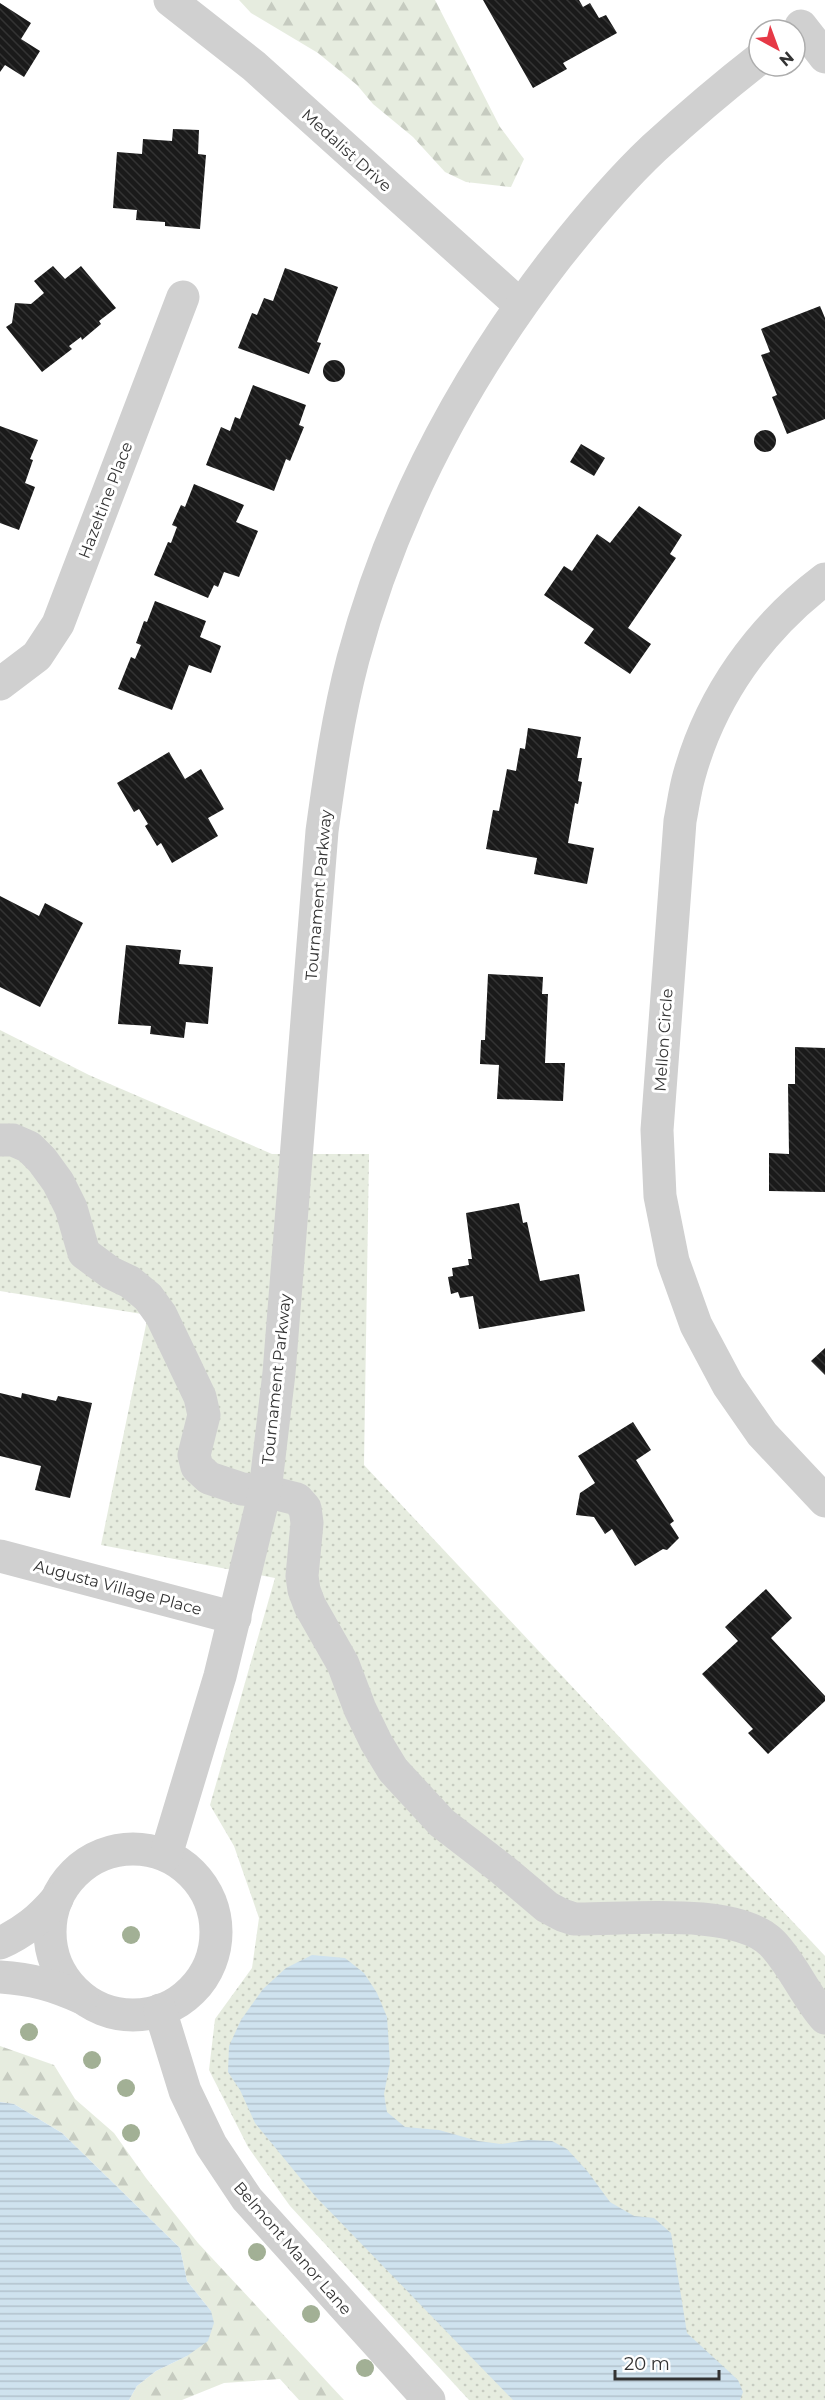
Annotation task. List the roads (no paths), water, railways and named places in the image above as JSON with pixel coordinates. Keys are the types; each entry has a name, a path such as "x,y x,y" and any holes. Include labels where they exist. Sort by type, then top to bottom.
{"street":[{"name":"Medalist Drive","path":"170,0 254,66 520,305"},
{"path":"807,22 825,57"},
{"name":"Tournament Parkway","path":"166,1856 235,1618 265,1491 279,1373 322,831 333,747 353,659 381,568 419,478 469,384 520,305 586,220 653,149 747,69"},
{"name":"Hazeltine Place","path":"0,684 37,656 58,624 183,297"},
{"name":"Mellon Circle","path":"825,579 802,596 763,634 730,680 705,728 689,776 680,821 657,1130 660,1196 664,1218 673,1261 696,1326 728,1385 762,1434 825,1501"},
{"path":"0,1140 14,1140 29,1147 42,1160 58,1182 70,1208 84,1253 111,1273 130,1282 147,1297 161,1315 200,1397 204,1414 194,1455 197,1467 209,1478 242,1488 297,1499 305,1508 307,1522 302,1576 310,1606 344,1664 360,1709 376,1742 393,1770 441,1823 504,1870 547,1907 561,1915 574,1919 704,1919 726,1921 748,1929 770,1941 825,2018"},
{"name":"Augusta Village Place","path":"0,1556 235,1618"},
{"path":"0,1943 21,1934 40,1919 57,1899 71,1877 91,1860 116,1851 143,1849 166,1856 185,1867 204,1889 214,1914 216,1943 204,1976 186,1997 160,2010 142,2015 113,2013 54,1986 28,1979 0,1977"},
{"path":"57,1899 51,1923 49,1947 64,1978 83,1999"},
{"name":"Belmont Manor Lane","path":"160,2010 185,2091 211,2145 247,2199 429,2400"}],"water":[{"path":"312,1955 345,1958 364,1973 377,1993 387,2017 390,2063 384,2094 387,2112 405,2127 439,2130 478,2141 501,2144 528,2140 552,2141 567,2149 588,2172 610,2202 634,2216 654,2218 671,2233 687,2333 738,2380 743,2392 740,2400 513,2400 315,2196 255,2123 240,2090 228,2072 229,2046 241,2020 263,1989 286,1968"},
{"path":"0,2102 14,2104 62,2133 180,2248 187,2281 211,2311 214,2323 208,2341 187,2356 156,2371 137,2386 129,2400 0,2400"}]}
